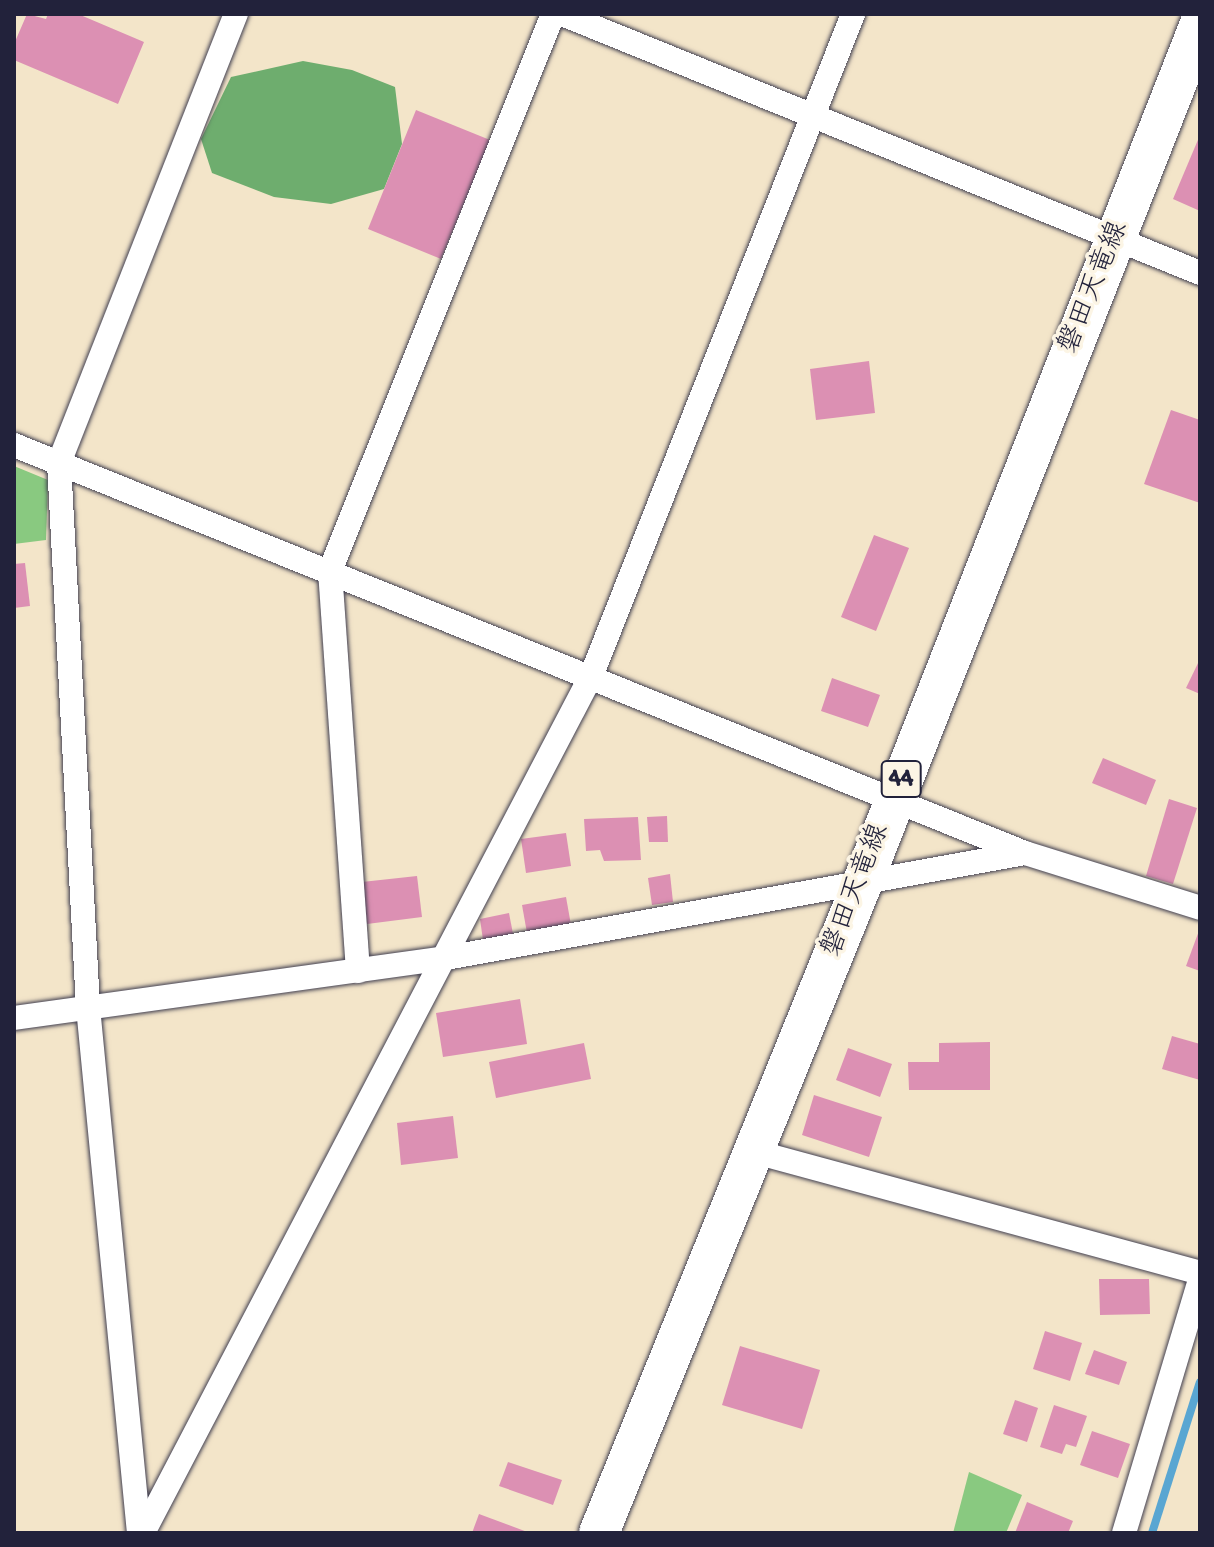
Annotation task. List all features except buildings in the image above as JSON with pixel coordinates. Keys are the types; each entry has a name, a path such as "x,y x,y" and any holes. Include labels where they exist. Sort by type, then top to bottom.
{"main road":[{"name":"磐田天竜線","path":"599,1533 864,879 894,796 1200,24"}],"street":[{"path":"141,1533 88,1007 59,463 236,14"},
{"path":"358,971 330,571 553,14"},
{"path":"562,14 1114,242 1200,273"},
{"path":"141,1533 446,958 592,674 853,14"},
{"path":"14,445 592,674 894,796 1025,853 1200,908"},
{"path":"14,1018 446,958 864,879 1025,853"},
{"path":"752,1151 1200,1273"},
{"path":"1124,1533 1200,1280"}],"green space":[{"path":"303,61 352,70 395,87 402,144 384,189 331,204 274,197 212,173 201,139 231,77"},
{"path":"14,466 48,480 46,540 14,544"},
{"path":"969,1472 1022,1495 1006,1533 953,1533"}],"waterway":[{"path":"1152,1533 1200,1382"}]}
